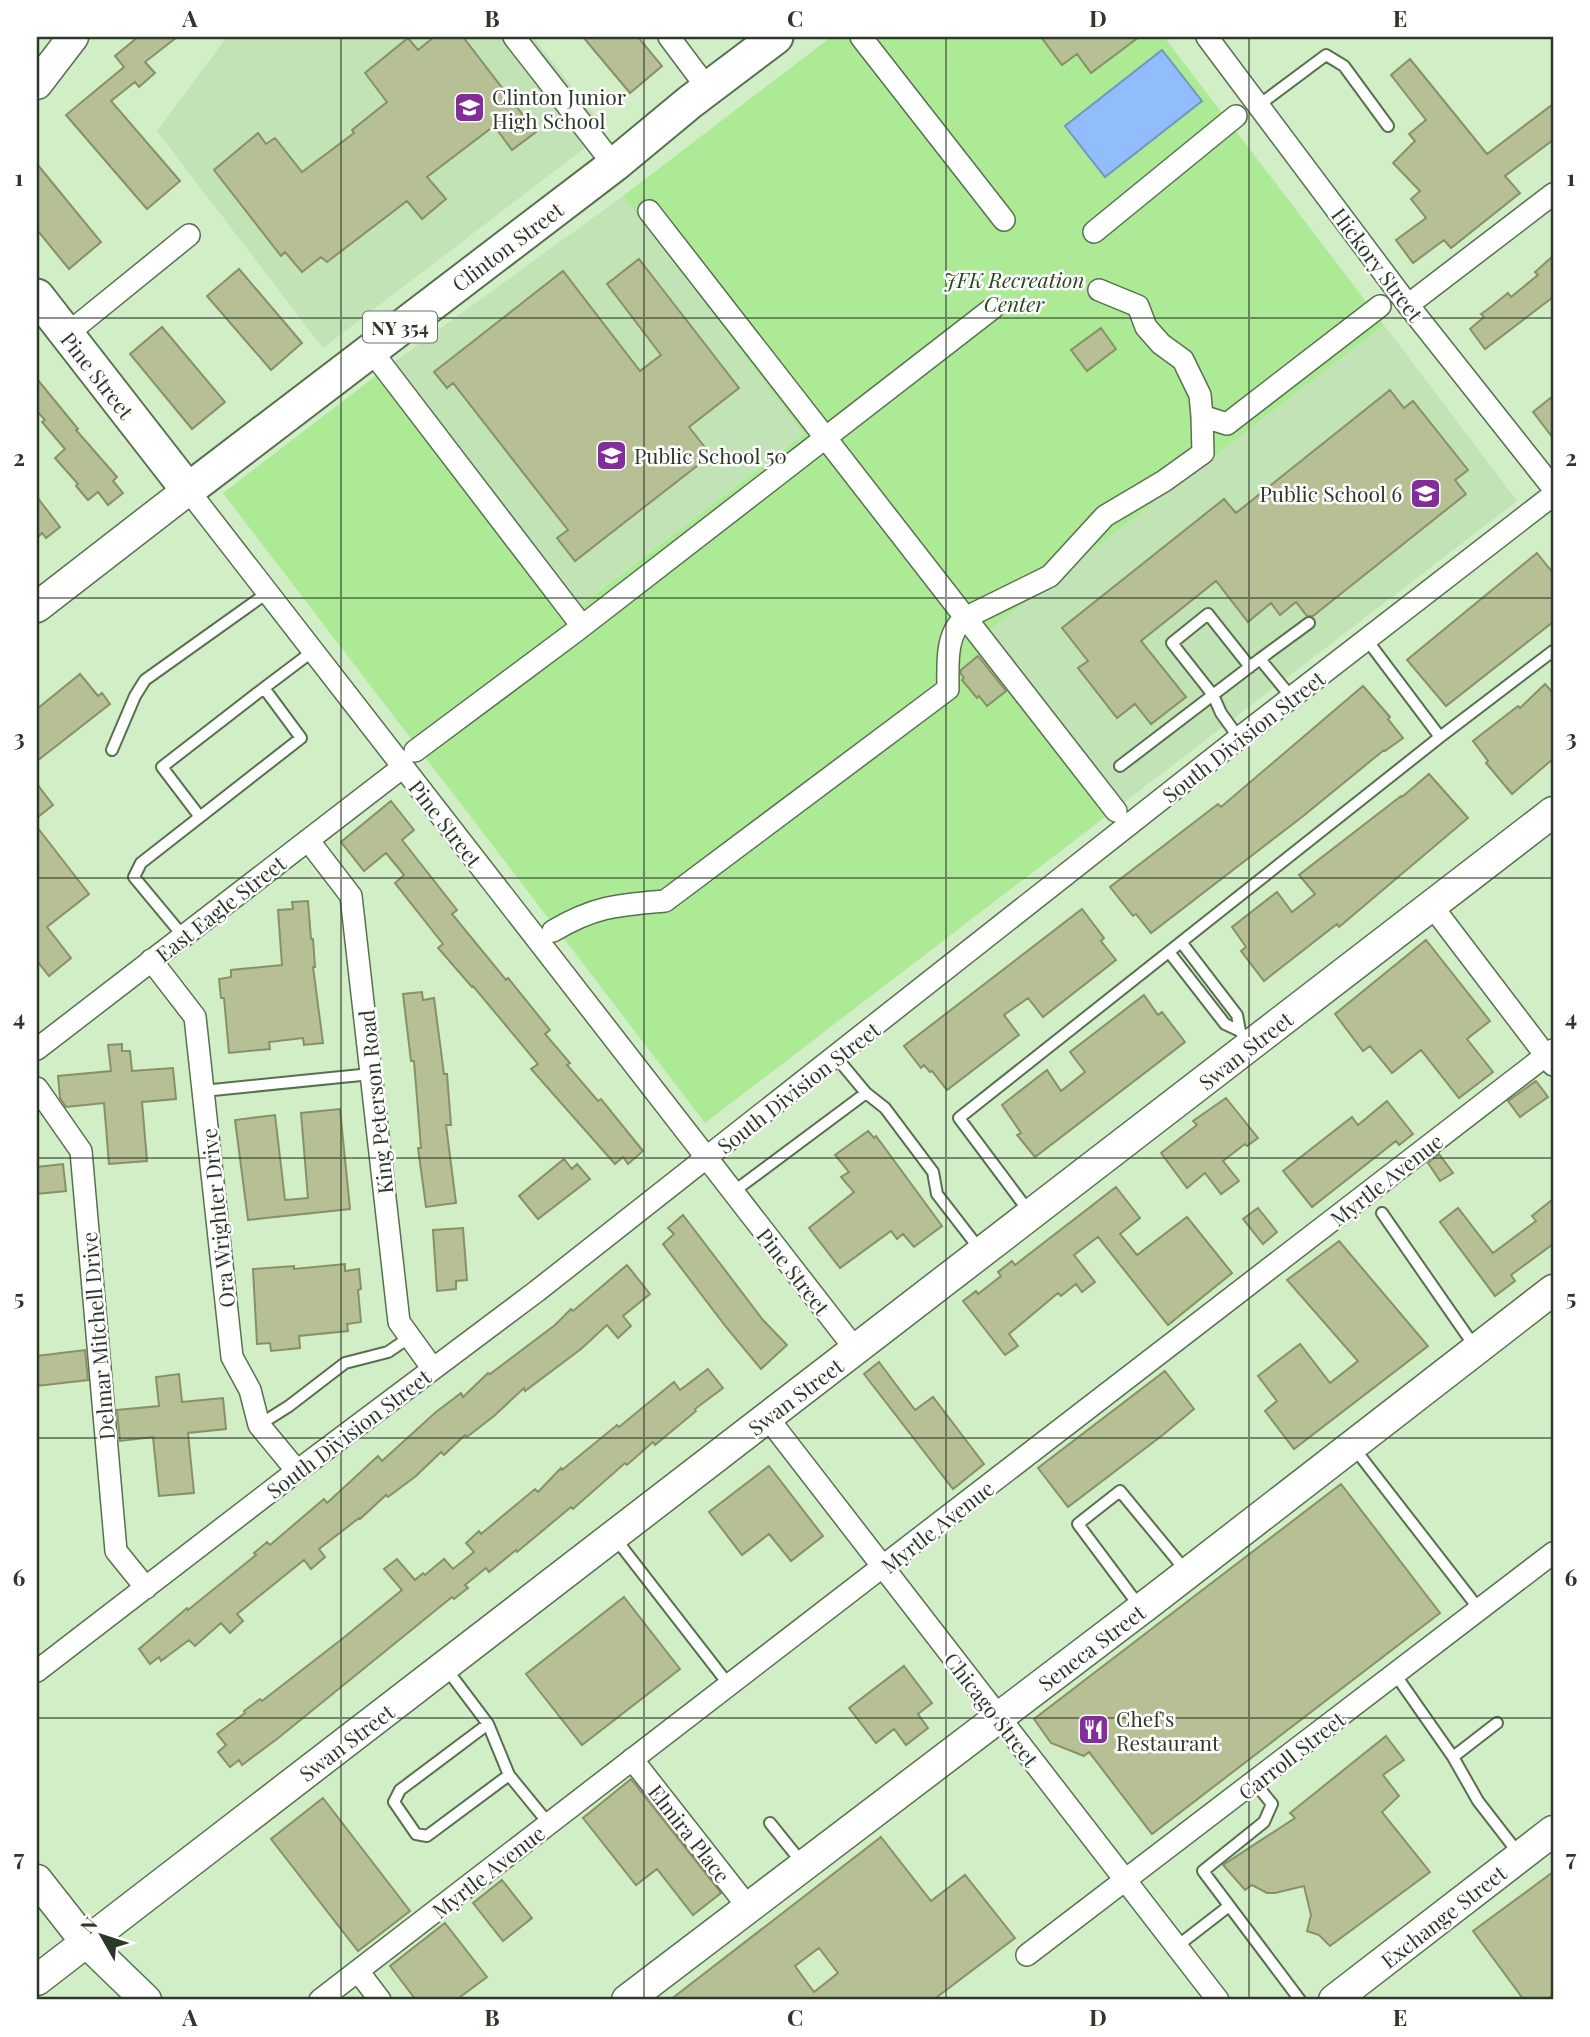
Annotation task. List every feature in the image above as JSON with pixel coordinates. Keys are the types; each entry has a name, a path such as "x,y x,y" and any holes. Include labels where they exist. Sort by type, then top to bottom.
{"main road":[{"path":"37,84 73,37"},
{"name":"Clinton Street","path":"37,607 614,165 708,89 759,42"},
{"name":"Pine Street","path":"37,296 188,490"},
{"name":"Swan Street","path":"37,1980 1032,1215 1245,1038 1432,906 1553,812"},
{"name":"Seneca Street","path":"639,1997 748,1906 1141,1609 1553,1290"},
{"name":"Exchange Street","path":"1334,2000 1553,1831"},
{"path":"37,1880 85,1941 146,2000"}],"street":[{"path":"514,37 614,165"},
{"path":"669,37 708,89"},
{"path":"861,37 1004,219"},
{"name":"Hickory Street","path":"1207,37 1408,305 1553,488"},
{"path":"1094,232 1236,116"},
{"path":"1408,305 1553,194"},
{"path":"649,211 1116,811"},
{"path":"67,334 189,235"},
{"path":"1099,290 1138,306 1146,327 1161,344 1183,360 1200,395 1203,453"},
{"path":"553,930 575,917 608,906 665,901 948,689 948,657 955,626 965,618 1050,576 1105,516 1164,481 1203,453 1227,424 1380,306"},
{"name":"East Eagle Street","path":"37,1049 993,308"},
{"path":"380,362 582,626"},
{"path":"1202,416 1227,424"},
{"name":"Pine Street","path":"188,490 313,651 409,759 707,1158 856,1350"},
{"name":"South Division Street","path":"37,1670 707,1158 1240,737 1553,495"},
{"name":"King Peterson Road","path":"308,840 351,896 399,1322 433,1369"},
{"path":"1432,906 1551,1057"},
{"name":"Ora Wrighter Drive","path":"151,960 195,1017 232,1357 250,1390 259,1424 298,1471"},
{"name":"Myrtle Avenue","path":"320,2000 1551,1057"},
{"name":"Delmar Mitchell Drive","path":"37,1088 81,1151 116,1551 146,1588"},
{"name":"Chicago Street","path":"767,1417 1218,2000"},
{"name":"Carroll Street","path":"1027,1955 1553,1553"},
{"name":"Elmira Place","path":"632,1759 748,1906"},
{"path":"358,1971 380,2000"}],"lane":[{"path":"1259,105 1326,55 1344,66 1388,126"},
{"path":"112,750 135,695 145,680 268,593"},
{"path":"1240,737 1221,713 1213,695 1172,643 1208,614 1250,667"},
{"path":"1120,766 1309,623"},
{"path":"1367,640 1440,737"},
{"path":"200,817 162,767 313,651"},
{"path":"1032,1215 959,1118 1440,737 1553,651"},
{"path":"1260,659 1292,698"},
{"path":"183,936 134,877 141,863 301,738 264,688"},
{"path":"1181,942 1237,1015 1245,1038"},
{"path":"1169,952 1225,1024 1245,1038"},
{"path":"836,1057 866,1093 885,1108 933,1172 937,1194 982,1253"},
{"path":"203,1091 371,1074"},
{"path":"733,1192 866,1093"},
{"path":"1382,1213 1477,1350"},
{"path":"259,1424 289,1406 345,1363 388,1352 410,1337"},
{"path":"1352,1446 1479,1609"},
{"path":"1141,1609 1078,1524 1120,1491 1188,1573"},
{"path":"613,1536 729,1685"},
{"path":"445,1667 488,1724 509,1775 549,1824"},
{"path":"1395,1674 1453,1757 1478,1801 1521,1856"},
{"path":"1453,1757 1497,1723"},
{"path":"488,1724 400,1790 394,1801 416,1834 427,1836 509,1775"},
{"path":"1255,1783 1272,1804 1264,1822 1203,1871 1300,2000"},
{"path":"770,1823 803,1865"},
{"path":"1176,1947 1229,1906"}],"shaded area":[{"path":"227,37 533,37 607,131 323,348 157,131"},
{"path":"623,196 804,434 576,608 390,365"},
{"path":"1384,325 1517,501 1109,814 975,640"}],"green space":[{"name":"JFK Recreation Center","path":"831,37 1164,37 1384,325 976,640 1109,814 705,1123 223,493 390,365 577,608 804,434 623,196"}],"water":[{"path":"1162,50 1202,101 1105,177 1065,126"}],"building":[{"path":"138,37 177,37 145,62 155,73 139,87 135,82 111,101 180,181 147,209 66,115 124,67 115,56"},
{"path":"434,37 463,37 536,132 512,150 494,126 427,177 446,199 422,219 407,201 327,262 321,257 302,272 285,252 281,256 214,170 258,133 266,144 275,138 302,172 354,133 352,130 387,102 365,73 408,38 418,50"},
{"path":"583,37 638,37 662,66 630,93"},
{"path":"1041,37 1139,37 1091,73 1077,54 1062,65"},
{"path":"1410,59 1487,154 1553,104 1553,140 1505,176 1520,193 1451,248 1444,240 1413,263 1396,240 1426,218 1411,199 1420,191 1393,163 1415,141 1409,134 1426,120 1391,75"},
{"path":"37,164 101,242 69,269 37,230"},
{"path":"1553,256 1553,297 1485,349 1470,329 1484,317 1481,314 1508,293 1511,297 1538,275 1535,272"},
{"path":"639,259 739,388 689,427 711,455 575,561 557,538 568,530 453,383 447,388 434,372 563,271 640,371 661,355 607,284"},
{"path":"239,269 302,343 271,370 207,296"},
{"path":"162,327 225,402 192,429 130,354"},
{"path":"1101,328 1116,349 1087,371 1071,350"},
{"path":"37,379 117,477 113,481 123,493 108,505 98,492 88,500 55,458 65,449 42,422 45,420 37,411"},
{"path":"1390,390 1404,408 1413,401 1468,470 1455,480 1466,494 1313,616 1307,616 1296,602 1280,615 1271,603 1248,622 1216,581 1141,641 1186,697 1151,724 1135,704 1117,718 1078,668 1088,661 1062,628 1224,499 1236,513"},
{"path":"1553,396 1553,438 1533,412"},
{"path":"37,497 60,527 46,538 42,533 37,538"},
{"path":"1537,553 1553,573 1553,622 1446,706 1407,660"},
{"path":"978,656 1006,691 987,706 962,680 964,678 961,670"},
{"path":"80,674 98,696 102,693 110,704 37,761 37,709"},
{"path":"1545,684 1553,693 1553,759 1512,794 1486,763 1488,761 1473,741 1518,706 1520,708"},
{"path":"1363,686 1390,717 1388,719 1403,738 1384,750 1151,933 1136,914 1133,916 1110,887 1218,804 1221,807"},
{"path":"1429,774 1468,818 1339,927 1337,924 1264,981 1241,951 1246,947 1232,927 1277,892 1292,912 1315,894 1299,875"},
{"path":"37,784 53,805 37,818"},
{"path":"391,801 414,830 402,840 457,910 452,914 550,1030 545,1034 570,1063 567,1065 598,1101 601,1099 643,1151 628,1164 623,1157 615,1164 531,1069 538,1064 438,948 443,944 395,883 404,875 386,853 364,871 341,842"},
{"path":"37,827 89,894 47,927 71,958 49,976 37,961"},
{"path":"308,901 323,1043 304,1045 303,1038 269,1042 270,1049 229,1053 224,998 221,998 219,979 231,977 231,970 282,965 278,910 293,909 292,902"},
{"path":"1082,909 1104,938 1101,941 1116,960 1043,1017 1028,998 1004,1015 1019,1035 947,1090 932,1071 924,1065 921,1068 904,1046"},
{"path":"1426,940 1490,1021 1467,1039 1493,1072 1459,1098 1421,1050 1392,1073 1370,1046 1363,1051 1335,1014"},
{"path":"422,992 423,1000 434,998 444,1074 447,1074 451,1125 446,1125 456,1203 426,1207 418,1148 421,1148 414,1061 411,1061 403,994"},
{"path":"1144,995 1158,1015 1162,1012 1185,1042 1035,1157 1017,1135 1021,1133 1002,1105 1047,1070 1061,1091 1085,1072 1070,1052"},
{"path":"122,1044 122,1051 130,1051 132,1071 173,1068 176,1099 142,1102 147,1161 109,1164 104,1103 66,1107 60,1098 58,1076 111,1071 108,1045"},
{"path":"1536,1081 1548,1097 1520,1117 1508,1101"},
{"path":"1226,1098 1258,1138 1247,1146 1245,1144 1223,1161 1239,1181 1221,1194 1205,1173 1187,1188 1161,1153 1197,1125 1193,1121"},
{"path":"1387,1101 1413,1134 1399,1145 1396,1141 1312,1207 1283,1171 1352,1117 1358,1125"},
{"path":"340,1109 350,1209 248,1220 235,1120 275,1115 285,1200 308,1198 301,1113"},
{"path":"868,1131 874,1138 876,1136 942,1226 914,1247 903,1234 897,1239 891,1231 840,1268 809,1228 854,1192 841,1177 849,1172 835,1155"},
{"path":"1439,1154 1453,1173 1440,1181 1428,1163"},
{"path":"564,1159 572,1169 577,1164 590,1179 538,1219 519,1196"},
{"path":"63,1164 66,1191 37,1194 37,1167"},
{"path":"1116,1187 1140,1218 1120,1234 1137,1255 1187,1217 1232,1273 1168,1325 1098,1237 1074,1255 1095,1282 1082,1292 1076,1284 1061,1296 1058,1293 1009,1334 1018,1346 1005,1355 963,1301 976,1291 978,1294 1001,1276 998,1272 1012,1261 1015,1265"},
{"path":"1553,1199 1553,1244 1511,1275 1515,1281 1495,1296 1440,1222 1458,1208 1493,1253 1536,1221 1532,1216"},
{"path":"1258,1208 1277,1232 1263,1244 1243,1219"},
{"path":"683,1215 763,1320 787,1345 761,1369 663,1244 674,1234 668,1228"},
{"path":"463,1228 467,1280 456,1281 456,1289 437,1291 433,1230"},
{"path":"1339,1241 1428,1346 1294,1449 1265,1411 1277,1401 1258,1376 1300,1344 1330,1383 1358,1361 1287,1280"},
{"path":"345,1264 345,1271 359,1269 361,1322 347,1324 348,1331 299,1336 300,1348 271,1351 270,1343 257,1344 253,1269 294,1266 294,1269"},
{"path":"627,1265 650,1294 623,1316 631,1326 618,1338 607,1325 581,1349 525,1391 524,1388 494,1416 467,1437 465,1435 444,1455 441,1452 416,1476 388,1497 386,1495 360,1519 319,1549 325,1557 311,1569 304,1560 237,1614 243,1621 230,1633 221,1623 195,1646 189,1640 161,1661 159,1657 150,1664 139,1649 187,1608 188,1610 256,1555 254,1553 267,1542 270,1545 324,1499 327,1503 378,1456 382,1461 436,1412 461,1393 463,1397 488,1373 555,1325"},
{"path":"85,1350 88,1380 37,1386 37,1356"},
{"path":"879,1362 915,1410 933,1397 984,1464 953,1489 864,1374"},
{"path":"708,1369 723,1388 695,1409 696,1411 655,1445 653,1442 627,1465 625,1463 573,1509 571,1507 517,1552 516,1550 489,1572 486,1568 465,1585 468,1588 454,1599 452,1597 277,1739 242,1765 239,1760 230,1767 218,1752 226,1745 217,1734 402,1590 384,1569 397,1559 415,1580 444,1559 453,1569 474,1552 466,1543 479,1531 481,1534 535,1489 538,1492 561,1468 562,1470 617,1425 619,1427 674,1382 680,1390"},
{"path":"1165,1371 1194,1409 1068,1507 1038,1468"},
{"path":"179,1374 182,1402 223,1398 226,1429 188,1433 194,1493 159,1496 153,1437 120,1441 117,1410 159,1406 156,1377"},
{"path":"769,1466 823,1536 791,1561 769,1534 742,1555 709,1512"},
{"path":"1341,1484 1440,1613 1152,1834 1089,1752 1084,1756 1051,1743 1034,1719"},
{"path":"624,1597 680,1669 582,1745 526,1674"},
{"path":"904,1666 932,1703 918,1714 928,1728 906,1745 894,1729 876,1743 849,1708"},
{"path":"1386,1736 1404,1760 1383,1775 1399,1796 1382,1812 1430,1872 1330,1946 1319,1935 1307,1931 1311,1915 1304,1886 1275,1893 1267,1893 1252,1885 1245,1890 1223,1865 1295,1818 1290,1813"},
{"path":"631,1779 721,1893 693,1915 657,1869 636,1885 583,1818"},
{"path":"323,1798 410,1911 358,1951 271,1839"},
{"path":"881,1837 931,1901 965,1875 1015,1938 933,2000 670,2000","holes":["819,1948 838,1973 814,1992 795,1966"]},
{"path":"1553,1872 1553,1995 1546,2000 1524,2000 1473,1931"},
{"path":"502,1880 532,1918 503,1941 473,1903"},
{"path":"445,1923 487,1977 456,2000 416,2000 390,1966"}],"place":[{"name":"Clinton Junior High School","path":"469,108"},
{"name":"Public School 50","path":"611,455"},
{"name":"Public School 6","path":"1425,493"},
{"name":"Chef's Restaurant","path":"1093,1730"}]}
